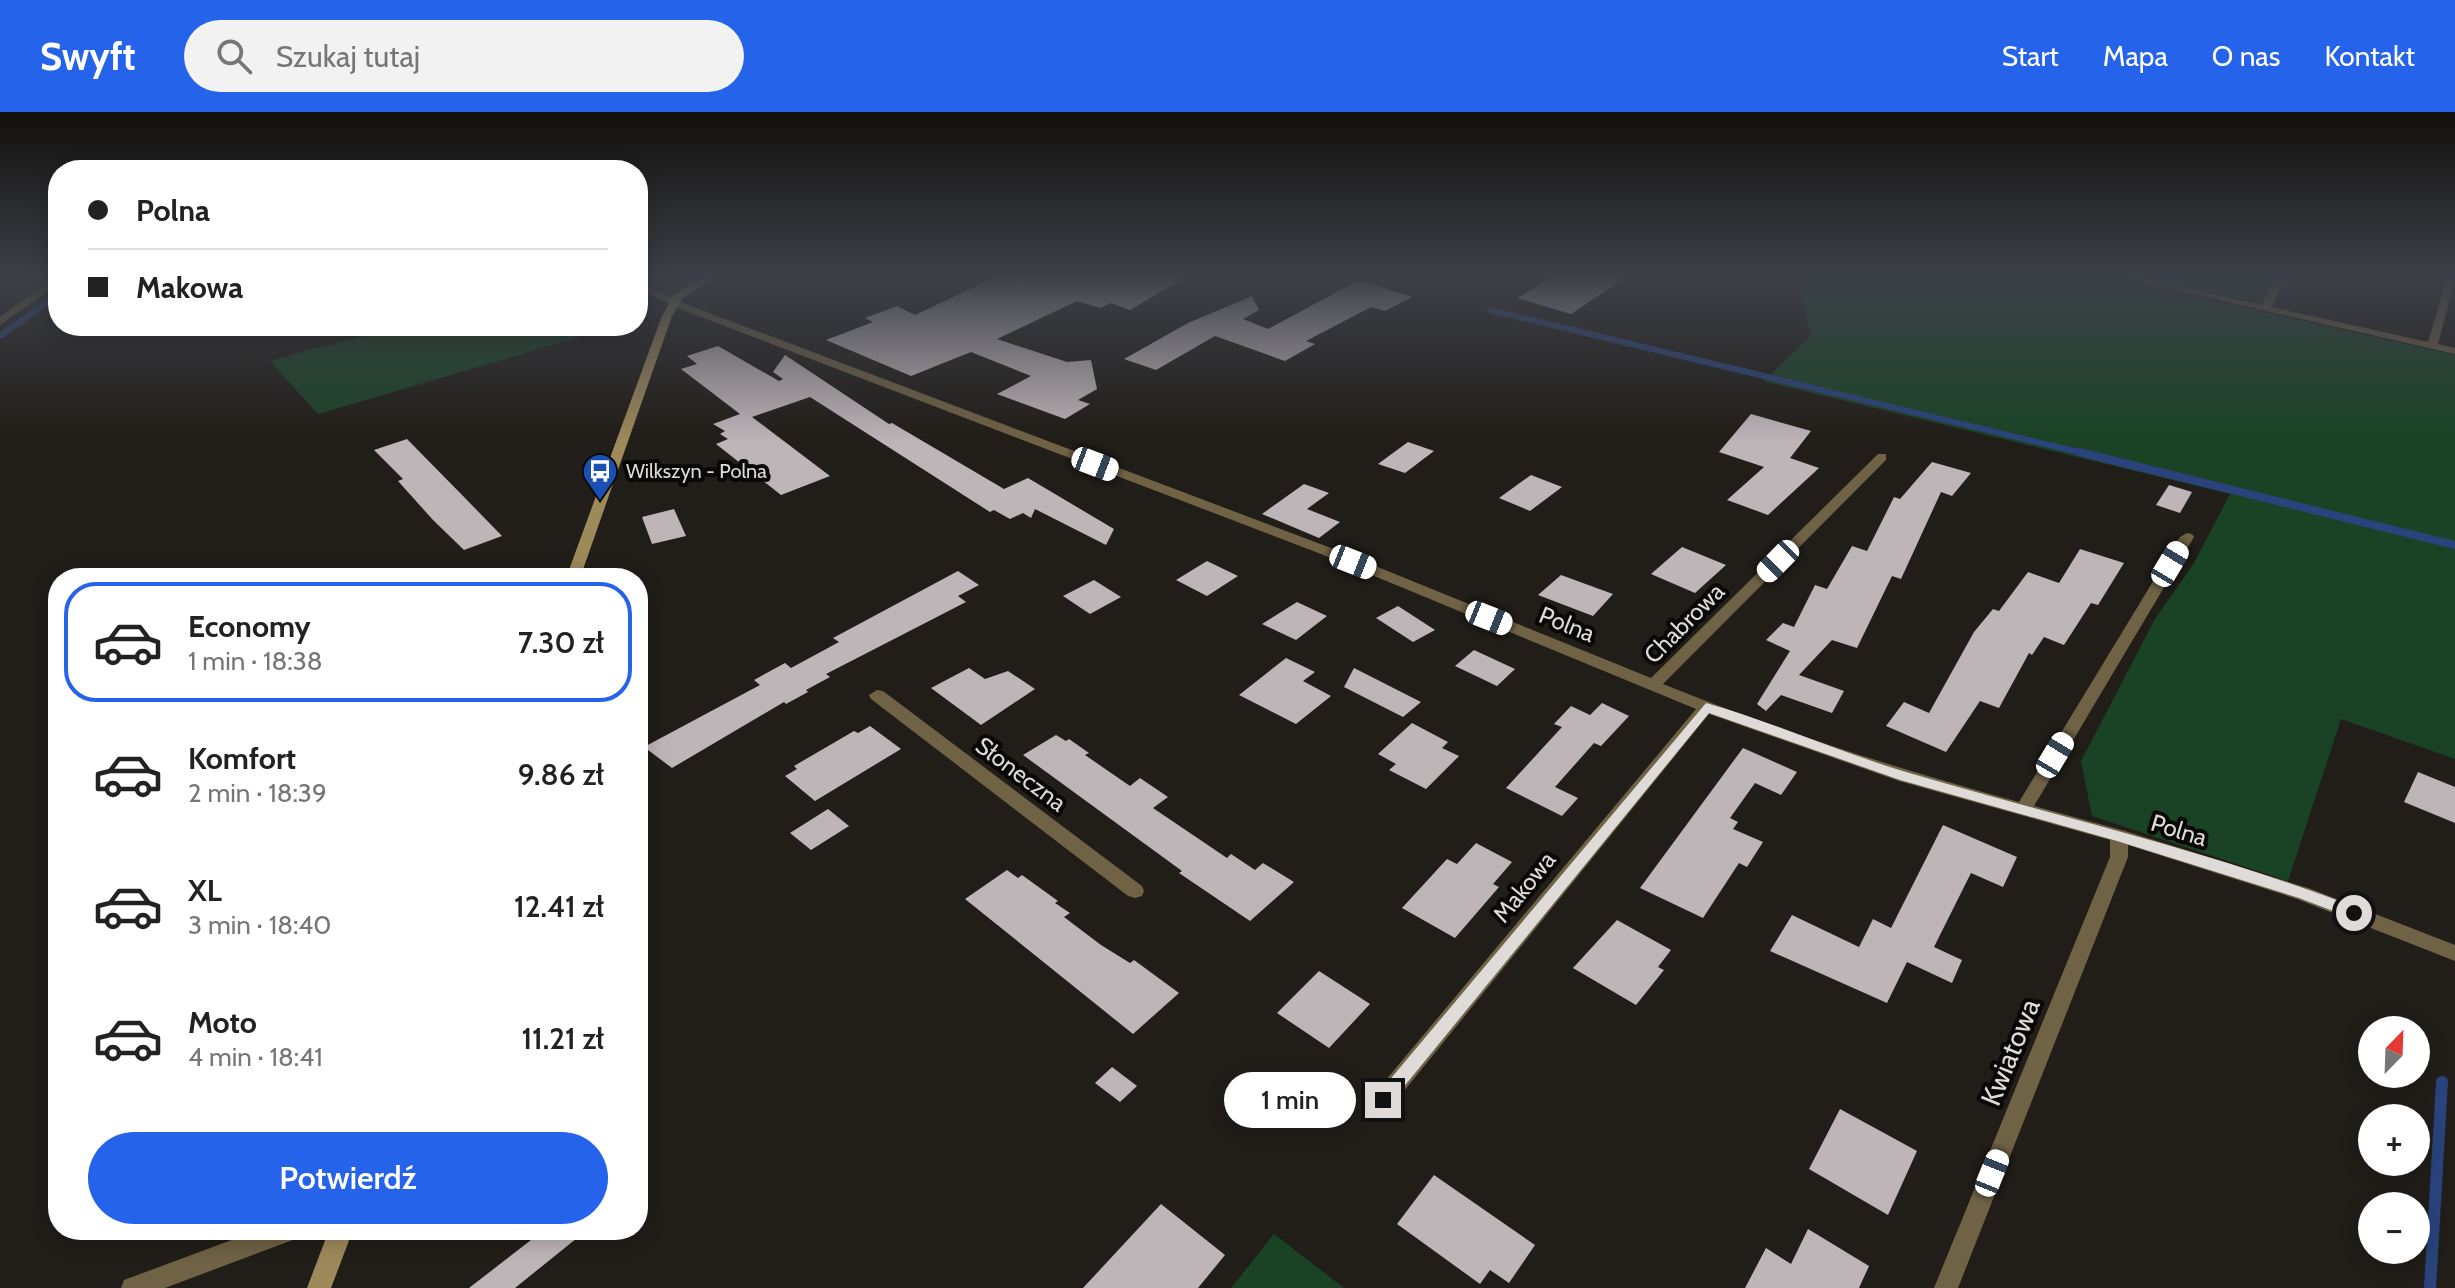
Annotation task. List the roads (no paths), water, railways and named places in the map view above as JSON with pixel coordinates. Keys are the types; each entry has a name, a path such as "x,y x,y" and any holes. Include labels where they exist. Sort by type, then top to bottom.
{"street":[{"path":"577,568 663,333"},
{"name":"Polna","path":"753,333 1326,551 1706,707 1905,777 2119,836 2304,894 2455,953"},
{"path":"2375,333 2455,351"},
{"path":"2432,346 2436,333"},
{"name":"Chabrowa","path":"1653,685 1882,457"},
{"path":"2023,810 2187,537"},
{"name":"Słoneczna","path":"877,695 1135,891"},
{"name":"Makowa","path":"1383,1100 1706,707"},
{"name":"Kwiatowa","path":"1946,1288 2119,857 2119,836"},
{"path":"133,1288 263,1240"},
{"path":"319,1288 337,1240"}],"waterway":[{"path":"0,336 4,333"},
{"path":"1585,333 2087,454"},
{"path":"2079,452 2455,545"},
{"path":"2430,1288 2442,1082"}],"place":[{"name":"Wilkszyn - Polna","path":"600,502"}]}
